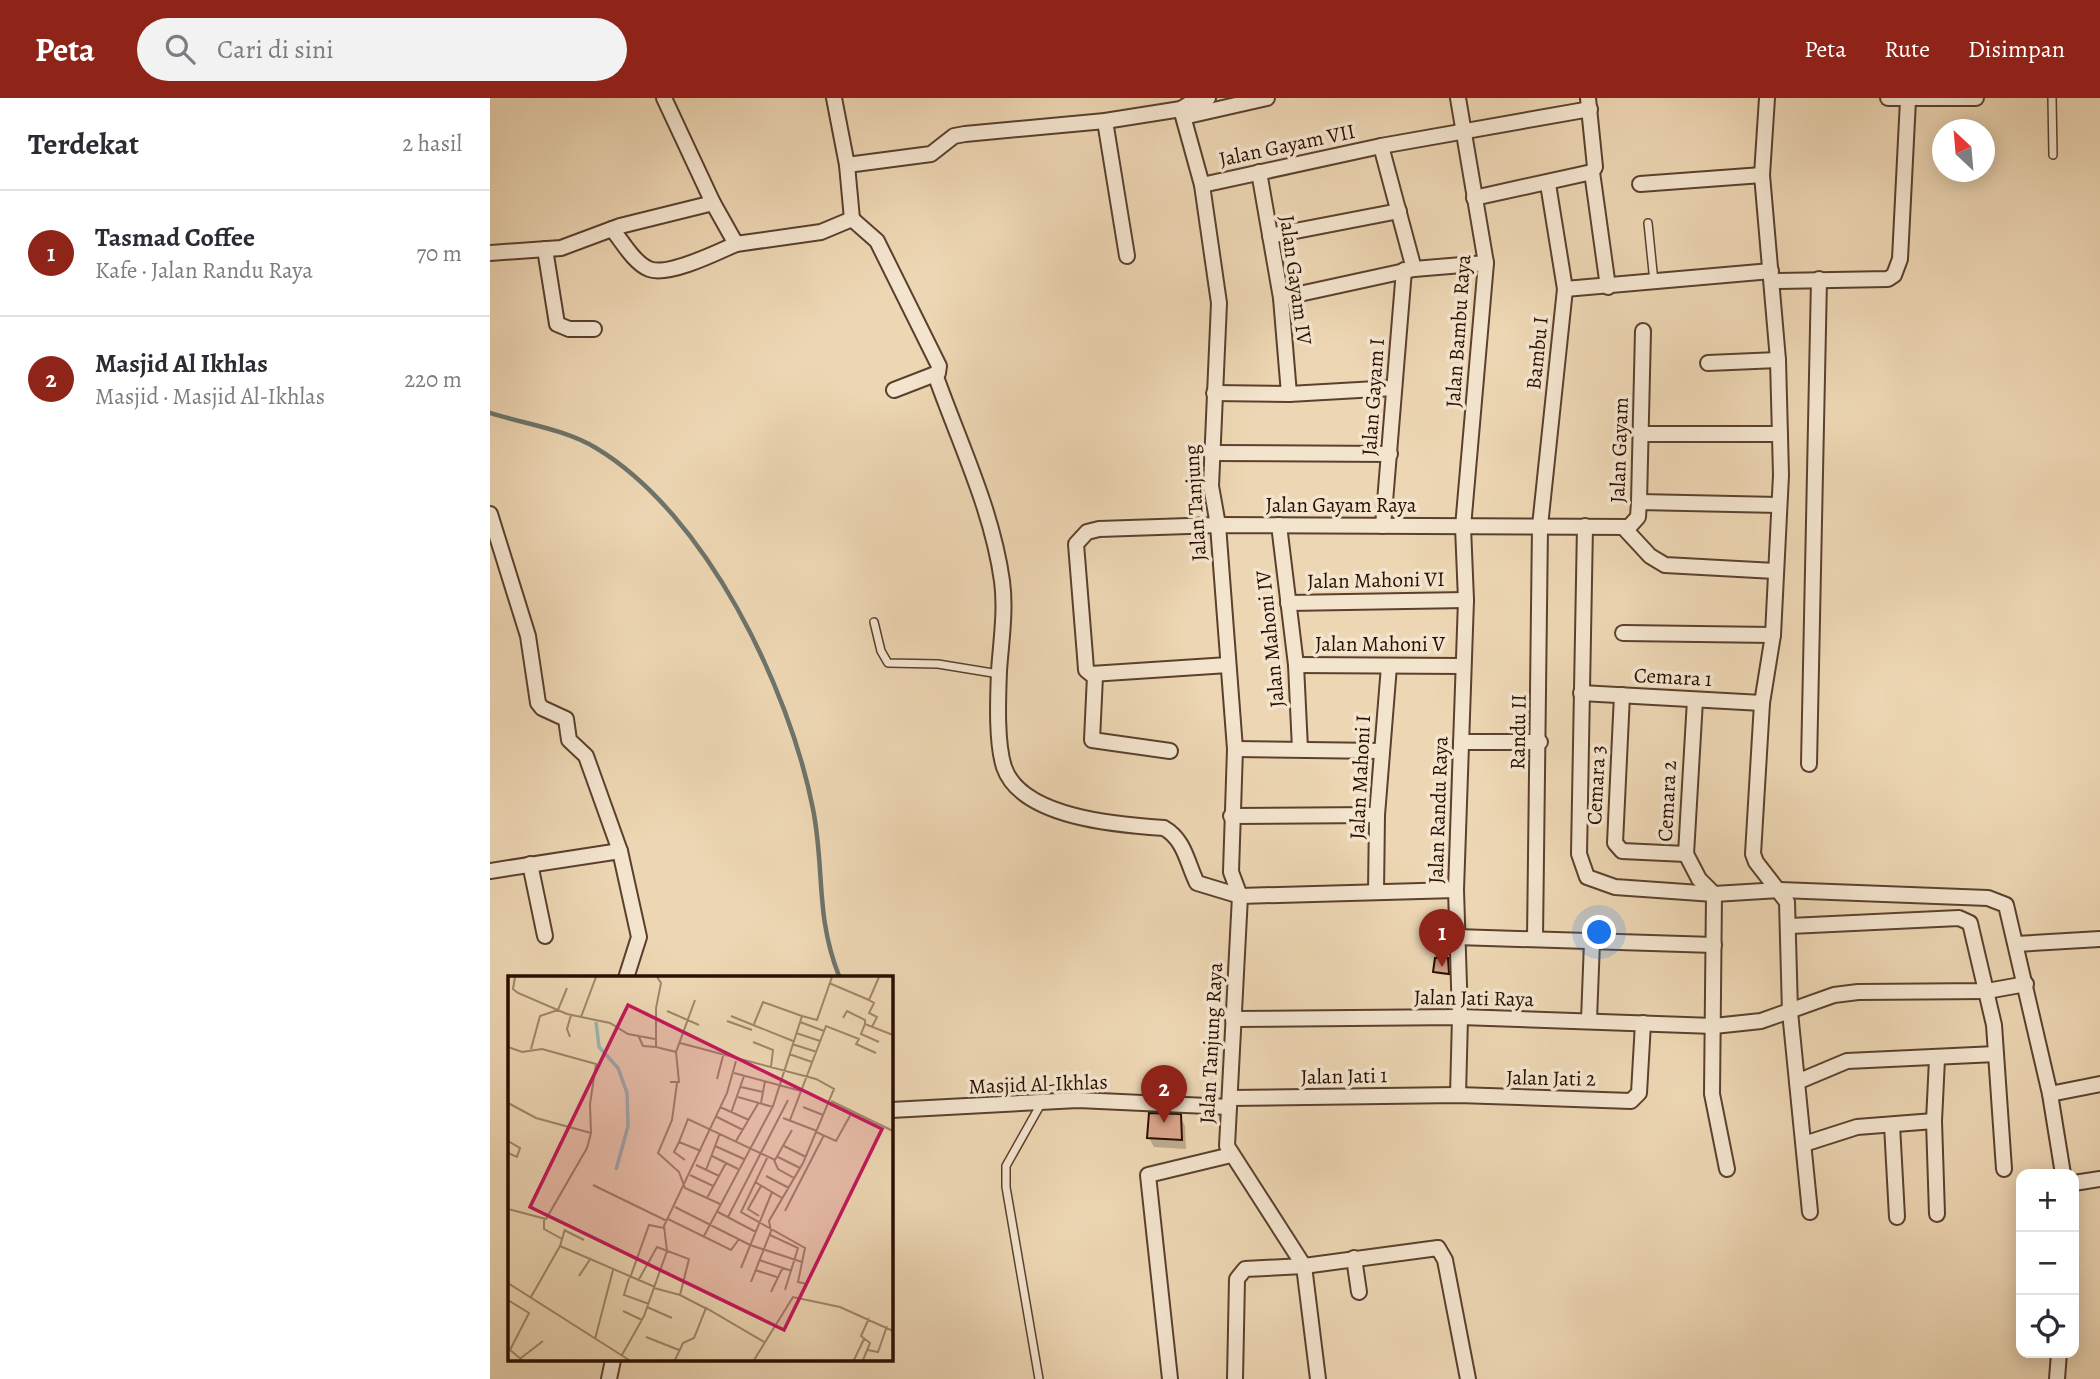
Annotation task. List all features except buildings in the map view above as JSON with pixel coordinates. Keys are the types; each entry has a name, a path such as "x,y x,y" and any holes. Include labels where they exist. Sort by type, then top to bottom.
{"street":[{"path":"664,98 713,203 736,244"},
{"path":"834,98 847,165 852,219 877,241 939,366 935,374 894,390"},
{"path":"847,165 931,154 954,136 1105,121 1181,109 1192,102 1208,98"},
{"path":"1181,109 1192,115 1267,98"},
{"name":"Jalan Bambu Raya","path":"1458,98 1486,263 1463,527"},
{"path":"1767,98 1762,175 1779,360 1779,505 1773,635 1762,703 1754,854 1756,862 1787,902 1790,926 1790,1012 1810,1212"},
{"path":"1888,98 1976,98"},
{"path":"1565,289 1772,276 1888,279 1894,275 1900,259 1908,100"},
{"path":"1589,104 1595,167 1592,172 1608,287"},
{"name":"Jalan Gayam VII","path":"1202,185 1589,104"},
{"name":"Jalan Tanjung","path":"1181,109 1202,185 1219,303 1211,486 1218,525 1235,749 1231,872 1240,895"},
{"path":"1105,121 1127,256"},
{"name":"Jalan Gayam I","path":"1381,146 1399,211 1409,270 1394,388 1383,526"},
{"name":"Jalan Gayam IV","path":"1259,172 1281,298 1289,394"},
{"path":"1474,198 1548,184 1592,172"},
{"path":"1640,184 1762,175"},
{"name":"Bambu I","path":"1541,526 1565,289 1548,184"},
{"path":"490,253 545,249 578,243 612,229 713,203"},
{"path":"1270,236 1399,211"},
{"path":"612,229 649,269 664,271 736,244 821,232 852,219"},
{"path":"545,249 557,324 569,329 594,329"},
{"path":"1281,298 1409,270 1486,263"},
{"path":"1809,764 1819,279"},
{"name":"Jalan Gayam","path":"1463,527 1625,528 1634,523 1639,502 1643,331"},
{"path":"1708,363 1779,360"},
{"path":"935,374 987,515 1003,582 999,674 1001,755 1014,786 1050,807 1094,820 1164,828 1174,834 1183,847 1197,883 1240,895 1456,890"},
{"path":"1214,393 1289,394 1394,388"},
{"path":"1642,434 1780,434"},
{"path":"1211,453 1390,454"},
{"path":"1639,502 1779,505"},
{"path":"490,514 528,636 538,703 542,708 566,719 569,740 586,756 620,851 639,937 627,976"},
{"name":"Jalan Gayam Raya","path":"1095,676 1086,670 1076,544 1080,537 1099,529 1218,525 1463,527"},
{"name":"Jalan Mahoni IV","path":"1279,525 1296,665 1300,749"},
{"name":"Randu II","path":"1535,939 1540,743 1541,526"},
{"path":"1585,526 1579,854 1587,877 1615,887 1714,894 1780,890 1989,898 2006,905 2050,1094 2062,1169"},
{"name":"Jalan Randu Raya","path":"1458,1096 1460,1017 1456,890 1466,600 1463,527"},
{"path":"1625,528 1650,556 1665,565 1775,571"},
{"name":"Jalan Mahoni VI","path":"1288,603 1466,600"},
{"path":"1623,633 1773,635"},
{"path":"1170,751 1092,740 1095,676 1228,665"},
{"name":"Jalan Mahoni V","path":"1296,665 1463,666"},
{"name":"Jalan Mahoni I","path":"1376,892 1377,815 1389,666"},
{"name":"Cemara 1","path":"1581,693 1762,703"},
{"name":"Cemara 3","path":"1622,695 1615,843 1622,851 1686,854"},
{"name":"Cemara 2","path":"1695,700 1686,854 1699,879 1714,894"},
{"path":"1461,742 1540,743"},
{"path":"1235,749 1381,751"},
{"path":"1231,816 1377,815"},
{"path":"490,871 620,851"},
{"path":"530,864 545,936"},
{"path":"1714,894 1712,1094 1727,1168"},
{"name":"Jalan Tanjung Raya","path":"1231,1155 1227,1146 1240,895"},
{"path":"1790,926 1967,919 1974,928 1987,991 1996,1054 2004,1169"},
{"path":"1456,937 1714,945"},
{"path":"2016,944 2100,939"},
{"path":"1589,1020 1592,942"},
{"name":"Jalan Jati Raya","path":"1233,1020 1460,1017 1714,1026 1761,1021 1834,995 1858,992 1987,991 2026,984"},
{"name":"Jalan Jati 2","path":"1458,1096 1631,1101 1639,1093 1643,1023"},
{"path":"1797,1082 1847,1061 1937,1059 1996,1054"},
{"path":"1937,1059 1934,1122 1937,1214"},
{"path":"2050,1094 2100,1084"},
{"name":"Jalan Jati 1","path":"1229,1103 1458,1096"},
{"name":"Masjid Al-Ikhlas","path":"892,1110 1042,1101 1229,1103"},
{"path":"1804,1144 1850,1128 1934,1122"},
{"path":"1892,1125 1897,1217"},
{"path":"1170,1379 1148,1175 1231,1155 1261,1196 1304,1266 1318,1379"},
{"path":"2079,1182 2100,1179"},
{"path":"1235,1379 1238,1275 1245,1269 1304,1266 1438,1248 1445,1260 1468,1379"},
{"path":"1354,1258 1359,1292"},
{"path":"2057,1379 2059,1358"}],"lane":[{"path":"2052,98 2053,155"},
{"path":"1648,223 1654,282"},
{"path":"874,622 881,651 888,663 938,664 999,674"},
{"path":"1039,1379 1006,1187 1006,1166 1042,1101"}],"waterway":[{"path":"490,413 558,431 584,441 636,477 673,515 707,559 737,607 763,659 801,761 817,831 826,933 839,976"}],"place":[{"name":"Tasmad Coffee","path":"1442,967"},
{"name":"Masjid Al Ikhlas","path":"1164,1123"}]}
